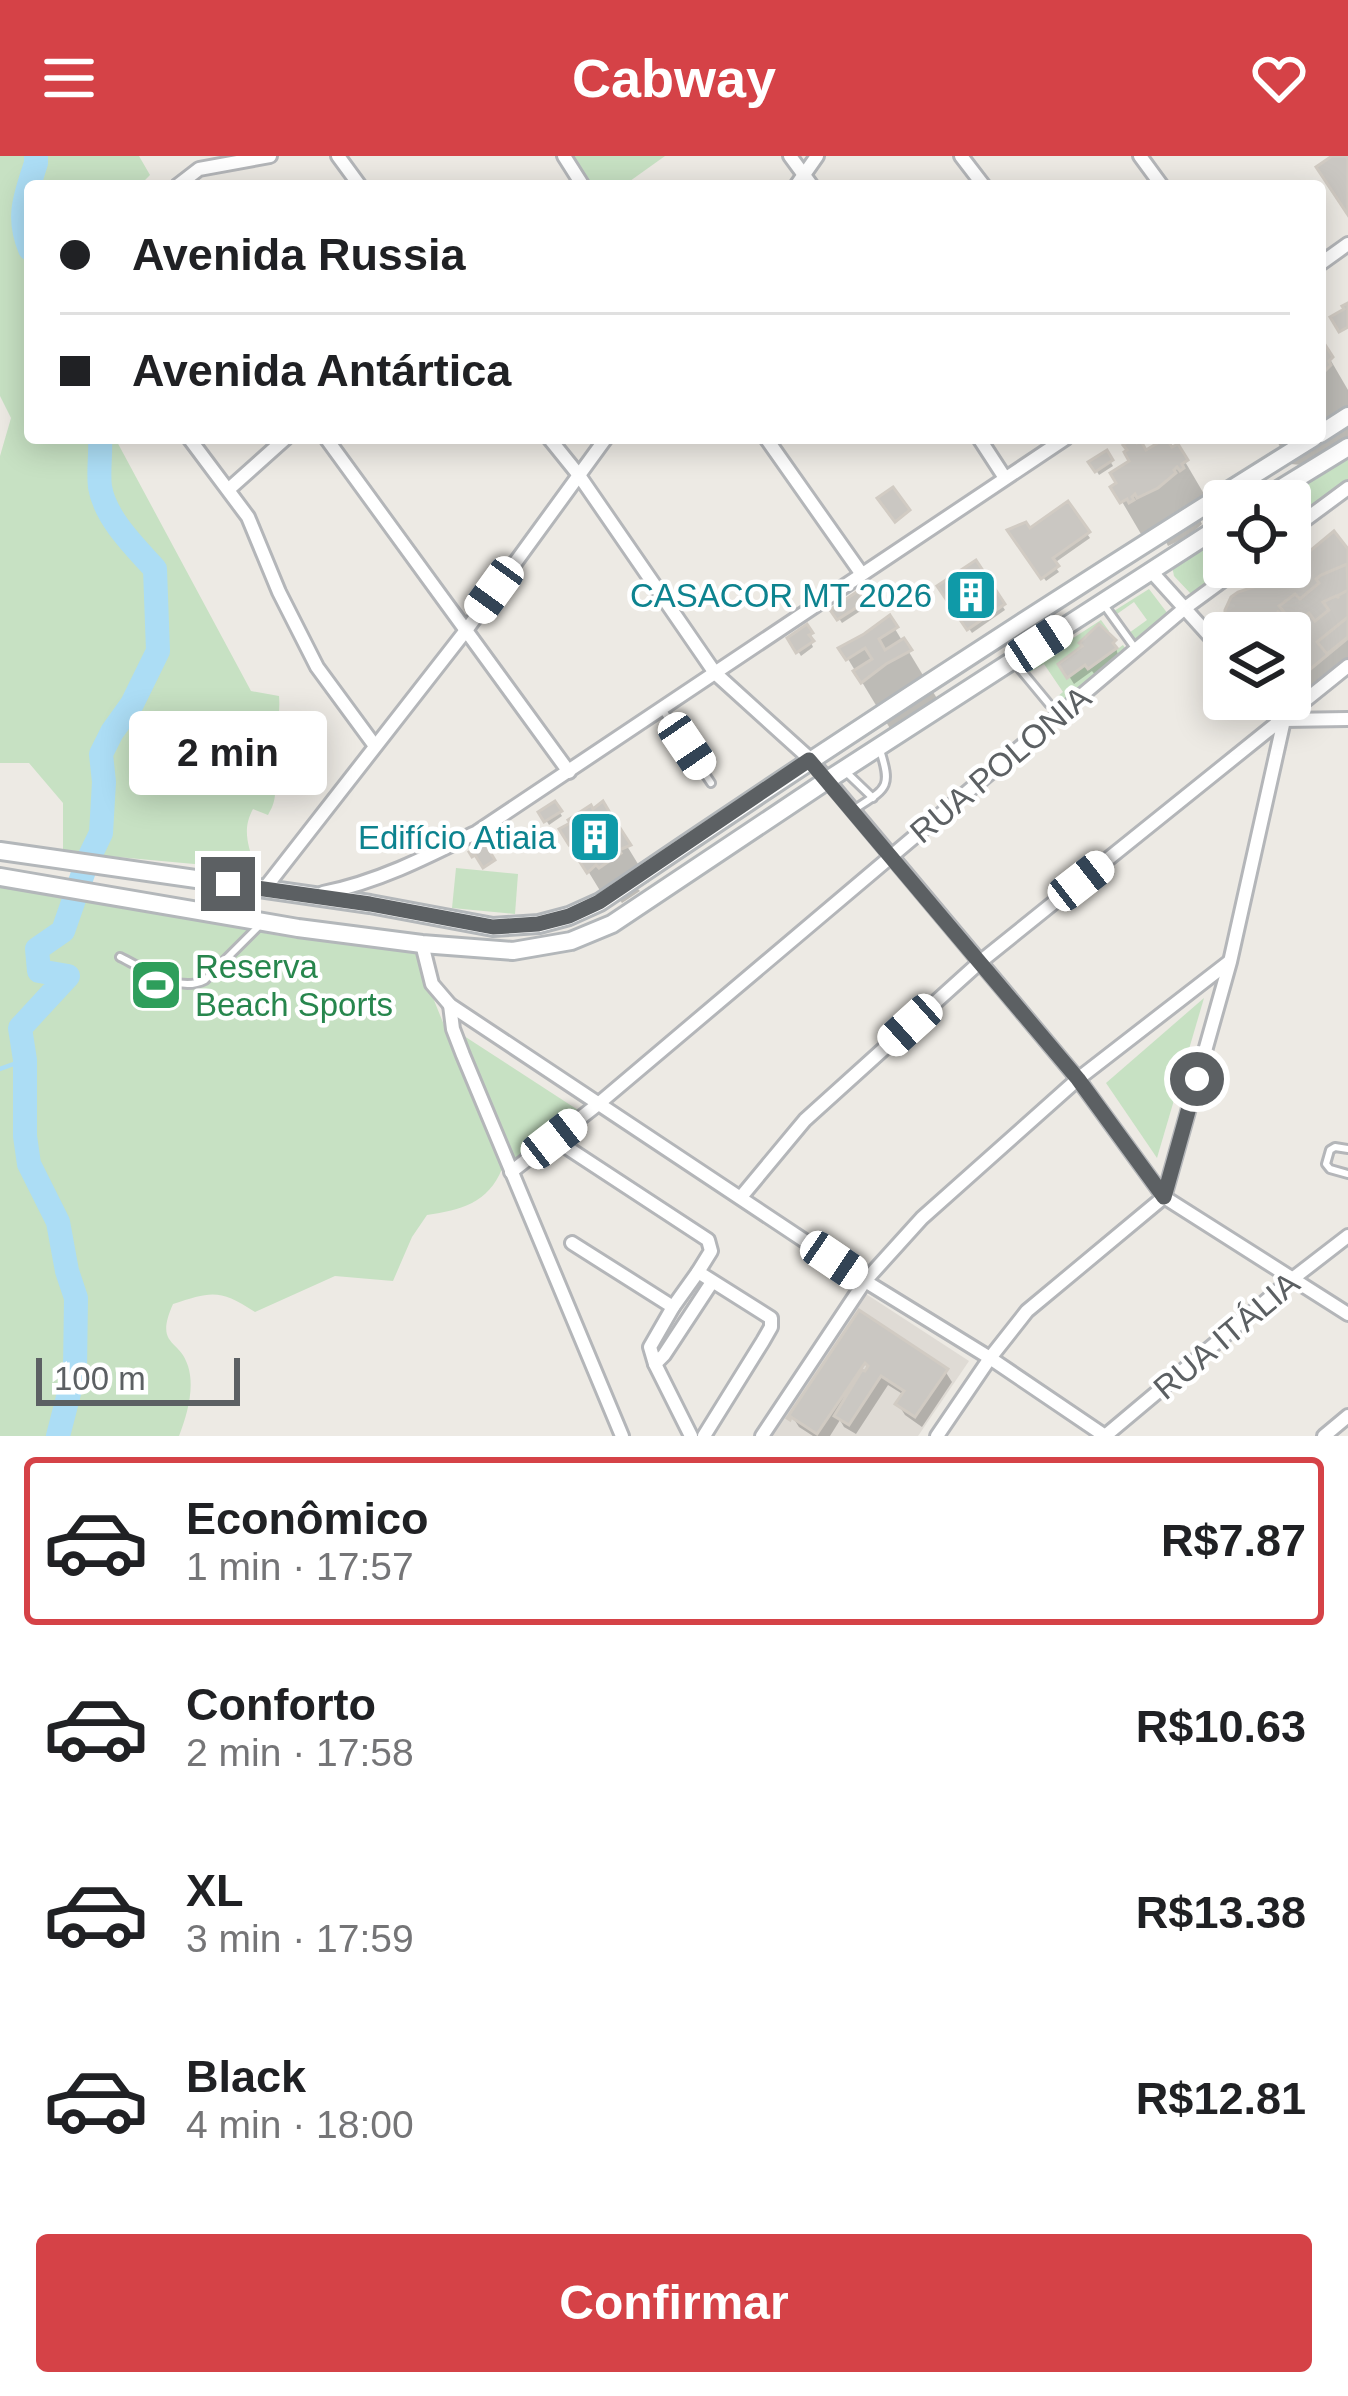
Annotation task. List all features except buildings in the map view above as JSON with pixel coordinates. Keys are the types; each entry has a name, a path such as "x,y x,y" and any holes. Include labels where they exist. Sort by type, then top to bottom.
{"main road":[{"path":"0,851 265,888 493,927 569,916 599,902 809,760 1304,444"},
{"path":"1295,480 1348,447"},
{"path":"0,877 422,944 513,951 542,948 612,924 1203,537"},
{"path":"1051,605 1064,627"},
{"path":"421,914 422,944"}],"street":[{"path":"185,180 199,170 270,156"},
{"path":"961,156 979,180"},
{"path":"193,444 248,517 317,668 375,746"},
{"path":"229,489 279,444"},
{"path":"330,444 568,772"},
{"path":"554,444 715,673 809,760 1078,1079 1164,1197 1348,1314"},
{"path":"265,888 466,629 601,444"},
{"path":"770,444 861,573"},
{"path":"983,444 1005,478"},
{"path":"307,896 365,882 477,832 1057,444"},
{"path":"1311,515 1348,488"},
{"path":"1150,570 1203,628"},
{"name":"RUA POLONIA","path":"511,1172 598,1105 1212,588"},
{"path":"1311,697 1348,666"},
{"path":"1311,720 1348,719"},
{"path":"937,1436 1027,1311 1164,1197 1230,962 1284,720"},
{"path":"741,1197 805,1120 980,962 1284,720"},
{"path":"422,944 432,984 450,1005 1105,1436"},
{"path":"762,1436 866,1281 922,1218 1078,1079 1230,962"},
{"path":"450,1005 453,1029 622,1436"},
{"path":"554,1139 708,1240 711,1251 650,1347 691,1436"},
{"name":"RUA ITÁLIA","path":"1105,1436 1348,1236"},
{"path":"572,1243 673,1307"},
{"path":"698,1272 771,1318 771,1327 704,1436"},
{"path":"655,1364 712,1282"},
{"path":"1324,1436 1348,1416"}],"lane":[{"path":"1102,602 1136,650"},
{"path":"1013,660 1049,704"},
{"path":"662,710 711,783"},
{"path":"852,812 882,792 887,782 879,747"},
{"path":"843,770 873,798"},
{"path":"120,957 177,984 197,984 263,922"},
{"path":"1348,1149 1330,1150 1326,1164 1348,1174"}],"shaded area":[{"path":"866,1294 969,1361 918,1436 771,1436"}],"green space":[{"path":"0,156 139,156 150,175 145,180 24,180 24,444 118,444 251,691 279,696 275,739 285,770 275,781 268,815 253,809 250,816 247,837 254,865 227,867 63,852 63,803 29,763 0,763 0,456 11,418 0,396"},
{"path":"570,156 665,156 631,180 588,180"},
{"path":"1348,451 1348,484 1311,511 1311,480 1303,480"},
{"path":"1203,545 1203,588 1191,594 1174,576 1172,566"},
{"path":"1149,589 1168,614 1135,641 1129,633 1147,620 1134,602 1117,614 1114,611"},
{"path":"1101,620 1109,631 1099,624 1057,664 1067,678 1085,666 1089,670 1123,645 1127,651 1056,707 1051,702 1063,692 1044,664 1030,672 1027,668"},
{"path":"456,868 518,874 515,914 452,908"},
{"path":"0,885 276,935 415,953 502,1169 489,1190 472,1203 427,1215 393,1281 335,1276 255,1312 216,1294 173,1304 167,1335 184,1357 191,1383 179,1436 0,1436"},
{"path":"1204,998 1157,1158 1106,1083"},
{"path":"461,1034 578,1110 576,1117 515,1162 508,1156"}],"waterway":[{"path":"31,180 36,156"},
{"path":"24,209 24,223"},
{"path":"58,1436 75,1370 76,1298 58,1222 29,1164 20,1028 68,976 39,971 37,949 63,931 101,833 101,754 158,651 155,569 122,531 103,499 100,444"},
{"path":"0,1069 25,1060"}],"place":[{"name":"CASACOR MT 2026","path":"971,595"},
{"name":"Edifício Atiaia","path":"595,837"},
{"name":"Reserva Beach Sports","path":"156,985"}],"route":[{"path":"228,884 493,927 538,924 599,902 809,760 1078,1079 1164,1197 1197,1079"}]}
